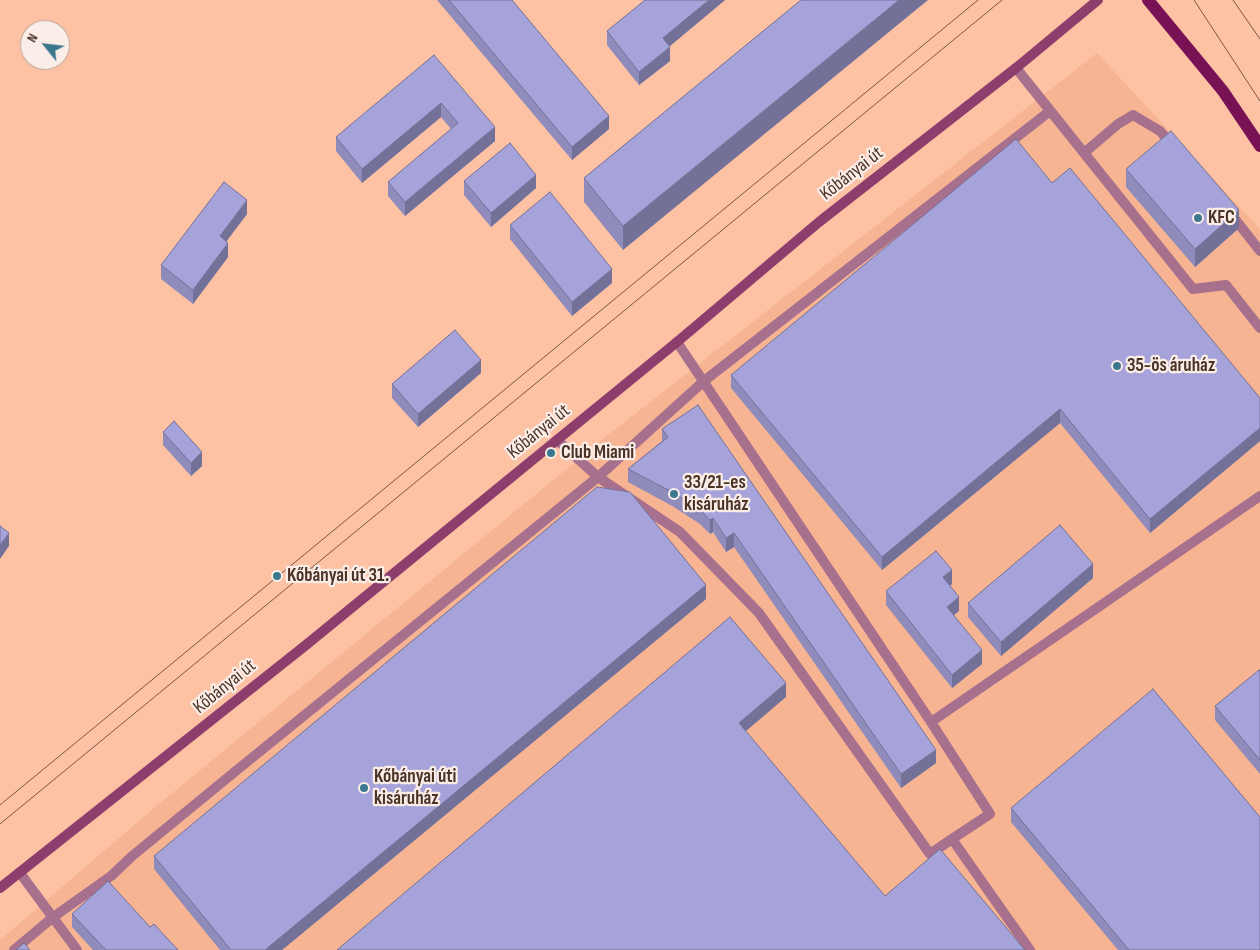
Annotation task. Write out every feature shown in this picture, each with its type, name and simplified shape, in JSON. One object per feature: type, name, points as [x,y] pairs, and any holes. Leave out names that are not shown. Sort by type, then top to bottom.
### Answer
[{"type":"main road","name":"Kőbányai út","points":[[0,888],[306,645],[677,342],[819,222],[1016,68],[1098,0]]},
{"type":"main road","points":[[1148,0],[1223,91],[1260,146]]},
{"type":"lane","points":[[1016,68],[1193,288],[1226,285],[1260,328]]},
{"type":"lane","points":[[14,950],[52,918],[111,876],[184,813],[598,477],[704,382],[1050,111]]},
{"type":"lane","points":[[1084,153],[1118,124],[1133,115],[1160,131],[1179,153]]},
{"type":"lane","points":[[1222,204],[1260,250]]},
{"type":"lane","points":[[556,440],[598,477],[680,532],[759,613],[930,854],[990,814],[931,722],[677,342]]},
{"type":"lane","points":[[931,722],[1260,496]]},
{"type":"lane","points":[[952,839],[1030,950]]},
{"type":"lane","points":[[20,873],[77,950]]},
{"type":"shaded area","points":[[1097,53],[1260,229],[1260,950],[0,950],[0,940],[159,804],[608,435]]},
{"type":"building","points":[[449,0],[512,0],[609,116],[572,147]]},
{"type":"building","points":[[645,0],[709,0],[663,38],[670,47],[639,72],[607,31]]},
{"type":"building","points":[[801,0],[899,0],[623,226],[584,178]]},
{"type":"building","points":[[434,55],[495,127],[405,202],[388,182],[458,123],[441,103],[362,169],[336,137]]},
{"type":"building","points":[[1171,131],[1239,210],[1195,249],[1126,169]]},
{"type":"building","points":[[1016,139],[1052,183],[1070,168],[1260,398],[1260,428],[1150,519],[1060,409],[882,557],[731,375]]},
{"type":"building","points":[[510,143],[536,175],[491,213],[464,181]]},
{"type":"building","points":[[224,182],[247,200],[220,236],[228,243],[193,290],[161,265]]},
{"type":"building","points":[[550,192],[612,269],[572,302],[510,225]]},
{"type":"building","points":[[455,330],[481,360],[418,414],[392,384]]},
{"type":"building","points":[[698,405],[936,750],[901,774],[734,533],[726,538],[713,518],[710,520],[700,510],[674,493],[628,469],[668,437],[662,429]]},
{"type":"building","points":[[174,421],[202,452],[191,463],[163,432]]},
{"type":"building","name":"Kőbányai úti kisáruház","points":[[597,487],[630,492],[706,585],[265,950],[231,950],[154,856]]},
{"type":"building","points":[[1060,525],[1093,564],[1001,642],[968,603]]},
{"type":"building","points":[[0,526],[9,533],[0,545]]},
{"type":"building","points":[[936,551],[952,570],[943,577],[959,597],[947,607],[982,650],[952,675],[886,591]]},
{"type":"building","points":[[730,617],[786,683],[739,723],[885,896],[940,849],[1025,950],[337,950]]},
{"type":"building","points":[[1260,671],[1260,760],[1215,706]]},
{"type":"building","points":[[1153,689],[1260,817],[1260,950],[1129,950],[1011,808]]},
{"type":"building","points":[[108,881],[150,927],[154,924],[178,950],[106,950],[72,914]]},
{"type":"building","points":[[24,943],[30,950],[16,950]]},
{"type":"tram line","points":[[0,805],[978,0]]},
{"type":"tram line","points":[[0,824],[1002,0]]},
{"type":"tram line","points":[[1194,0],[1260,101]]},
{"type":"tram line","points":[[1233,0],[1260,39]]},
{"type":"place","name":"KFC","points":[[1198,218]]},
{"type":"place","name":"35-ös áruház","points":[[1117,366]]},
{"type":"place","name":"Club Miami","points":[[551,453]]},
{"type":"place","name":"33/21-es kisáruház","points":[[674,494]]},
{"type":"place","name":"Kőbányai út 31.","points":[[277,576]]},
{"type":"place","name":"Kőbányai úti kisáruház","points":[[364,788]]}]
